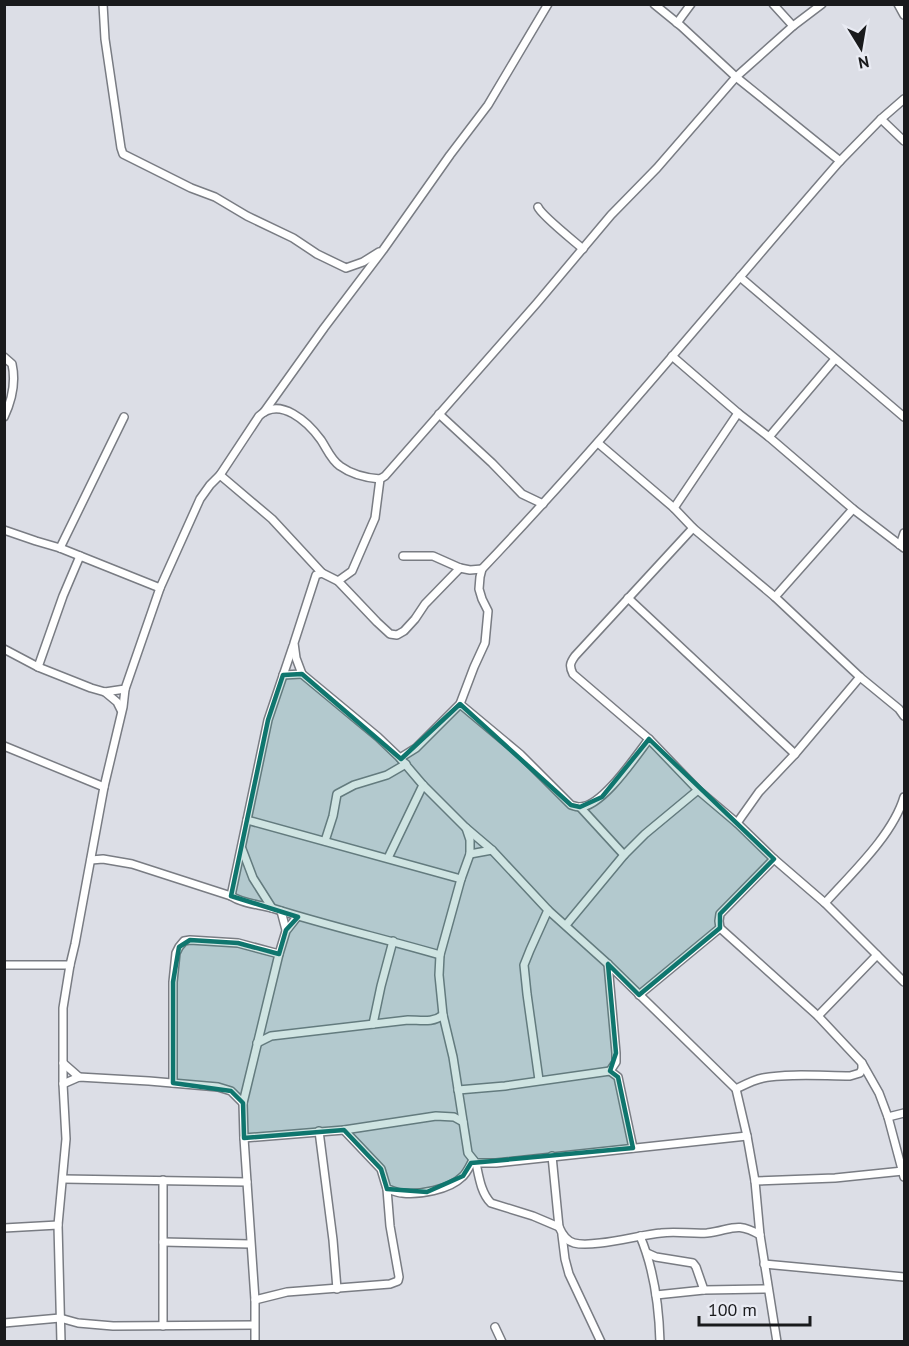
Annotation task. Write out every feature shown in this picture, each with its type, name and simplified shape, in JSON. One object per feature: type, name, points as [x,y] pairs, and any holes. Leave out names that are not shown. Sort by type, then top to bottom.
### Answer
[{"type":"street","points":[[103,4],[107,50],[123,154],[191,188],[215,197],[346,268],[363,262],[383,250]]},
{"type":"street","points":[[61,1341],[58,1225],[66,1139],[63,1008],[69,965],[75,945],[104,787],[125,689],[160,588],[200,499],[220,475],[259,416],[488,105],[548,4]]},
{"type":"street","points":[[654,4],[736,77],[840,161]]},
{"type":"street","points":[[677,23],[691,4]]},
{"type":"street","points":[[772,4],[793,26]]},
{"type":"street","points":[[264,412],[279,409],[289,411],[319,438],[341,467],[359,475],[380,479],[385,476],[611,215],[657,168],[736,77],[793,26],[822,4]]},
{"type":"street","points":[[898,4],[904,15]]},
{"type":"street","points":[[325,841],[337,794],[354,785],[387,775],[401,768],[403,761],[460,704],[485,644],[489,618],[479,589],[482,569],[598,443],[840,161],[904,99]]},
{"type":"street","points":[[881,119],[904,141]]},
{"type":"street","points":[[538,207],[539,211],[583,249]]},
{"type":"street","points":[[740,277],[904,417]]},
{"type":"street","points":[[672,356],[853,509],[902,547],[904,533]]},
{"type":"street","points":[[4,357],[12,364],[14,371],[9,408],[4,417]]},
{"type":"street","points":[[769,437],[835,359]]},
{"type":"street","points":[[674,508],[738,413]]},
{"type":"street","points":[[439,414],[522,494],[543,504]]},
{"type":"street","points":[[60,548],[124,417]]},
{"type":"street","points":[[598,443],[775,597],[904,716]]},
{"type":"street","points":[[220,475],[272,519],[322,573],[338,581],[390,634],[397,635],[404,631],[425,604],[460,568]]},
{"type":"street","points":[[338,581],[352,572],[375,518],[380,479]]},
{"type":"street","points":[[775,597],[853,509]]},
{"type":"street","points":[[693,528],[575,656],[570,662],[570,668],[573,674],[649,739],[698,790],[825,903],[904,982]]},
{"type":"street","points":[[4,530],[60,548],[160,588]]},
{"type":"street","points":[[38,667],[63,596],[81,556]]},
{"type":"street","points":[[403,556],[433,556],[460,568],[482,569]]},
{"type":"street","points":[[231,896],[267,720],[316,575],[322,573]]},
{"type":"street","points":[[628,598],[795,754]]},
{"type":"street","points":[[294,643],[302,675],[378,737],[465,827],[492,850],[548,910],[608,964],[736,1089],[755,1181],[760,1235],[777,1341]]},
{"type":"street","points":[[4,649],[38,667],[105,692],[117,702],[122,711]]},
{"type":"street","points":[[283,675],[302,675]]},
{"type":"street","points":[[737,823],[759,792],[795,754],[860,677]]},
{"type":"street","points":[[105,692],[125,689]]},
{"type":"street","points":[[460,704],[513,748],[571,805],[580,807],[592,804],[602,797],[649,739]]},
{"type":"street","points":[[4,746],[104,787]]},
{"type":"street","points":[[388,858],[423,785]]},
{"type":"street","points":[[566,925],[624,855],[645,834],[698,790]]},
{"type":"street","points":[[825,903],[879,841],[902,807],[904,797]]},
{"type":"street","points":[[580,807],[624,855]]},
{"type":"street","points":[[247,820],[461,879]]},
{"type":"street","points":[[465,827],[470,840],[470,854],[440,955],[439,975],[468,1153],[474,1162],[488,1199],[492,1203],[533,1216],[560,1231],[567,1240],[573,1243],[583,1244],[675,1231],[704,1233],[738,1227],[747,1228],[760,1235]]},
{"type":"street","points":[[242,849],[253,878],[272,908]]},
{"type":"street","points":[[470,854],[492,850]]},
{"type":"street","points":[[91,860],[103,859],[132,864],[231,896],[241,902],[272,908],[440,955]]},
{"type":"street","points":[[755,1181],[904,1174],[879,1093],[862,1063],[818,1016],[720,928],[720,914],[774,859]]},
{"type":"street","points":[[539,1080],[525,965],[548,910]]},
{"type":"street","points":[[281,911],[286,930]]},
{"type":"street","points":[[255,1341],[255,1300],[243,1103],[279,954],[286,930],[297,916]]},
{"type":"street","points":[[639,995],[720,928]]},
{"type":"street","points":[[173,1083],[173,982],[176,953],[179,947],[184,941],[190,940],[238,943],[279,954]]},
{"type":"street","points":[[373,1024],[393,941]]},
{"type":"street","points":[[818,1016],[877,955]]},
{"type":"street","points":[[608,964],[616,1053],[616,1062],[610,1071]]},
{"type":"street","points":[[4,965],[69,965]]},
{"type":"street","points":[[257,1043],[270,1036],[408,1020],[430,1021],[437,1020],[444,1015]]},
{"type":"street","points":[[261,1025],[270,1036]]},
{"type":"street","points":[[63,1063],[79,1077]]},
{"type":"street","points":[[736,1089],[764,1078],[781,1076],[850,1076],[860,1072],[862,1063]]},
{"type":"street","points":[[458,1090],[505,1086],[610,1071],[618,1077],[633,1148]]},
{"type":"street","points":[[63,1084],[79,1077],[218,1087],[231,1091],[243,1103]]},
{"type":"street","points":[[888,1117],[904,1113]]},
{"type":"street","points":[[244,1138],[344,1130],[436,1116],[454,1117],[463,1122]]},
{"type":"street","points":[[255,1300],[287,1292],[390,1284],[398,1281],[387,1189],[381,1168],[344,1130]]},
{"type":"street","points":[[319,1131],[337,1289]]},
{"type":"street","points":[[474,1162],[496,1163],[747,1136]]},
{"type":"street","points":[[552,1156],[560,1231],[569,1274],[601,1341]]},
{"type":"street","points":[[387,1189],[401,1193],[437,1190],[463,1176],[474,1162]]},
{"type":"street","points":[[63,1179],[247,1182]]},
{"type":"street","points":[[163,1180],[163,1326]]},
{"type":"street","points":[[4,1228],[58,1225]]},
{"type":"street","points":[[640,1236],[647,1253],[656,1295],[660,1341]]},
{"type":"street","points":[[163,1242],[250,1244]]},
{"type":"street","points":[[564,1251],[573,1243]]},
{"type":"street","points":[[647,1253],[656,1257],[693,1263],[704,1290]]},
{"type":"street","points":[[764,1264],[904,1277]]},
{"type":"street","points":[[656,1295],[704,1290],[768,1289]]},
{"type":"street","points":[[4,1323],[60,1318],[78,1323],[113,1326],[254,1325]]},
{"type":"street","points":[[495,1328],[502,1341]]},
{"type":"highlighted area","points":[[302,674],[401,759],[460,704],[571,805],[580,807],[602,797],[649,739],[774,859],[720,914],[720,928],[639,995],[608,964],[616,1053],[610,1071],[618,1077],[633,1148],[471,1163],[463,1176],[427,1192],[387,1189],[381,1169],[344,1130],[244,1138],[243,1103],[231,1091],[173,1083],[173,982],[179,947],[190,940],[238,943],[279,954],[286,930],[298,917],[231,896],[268,720],[283,675]]}]
